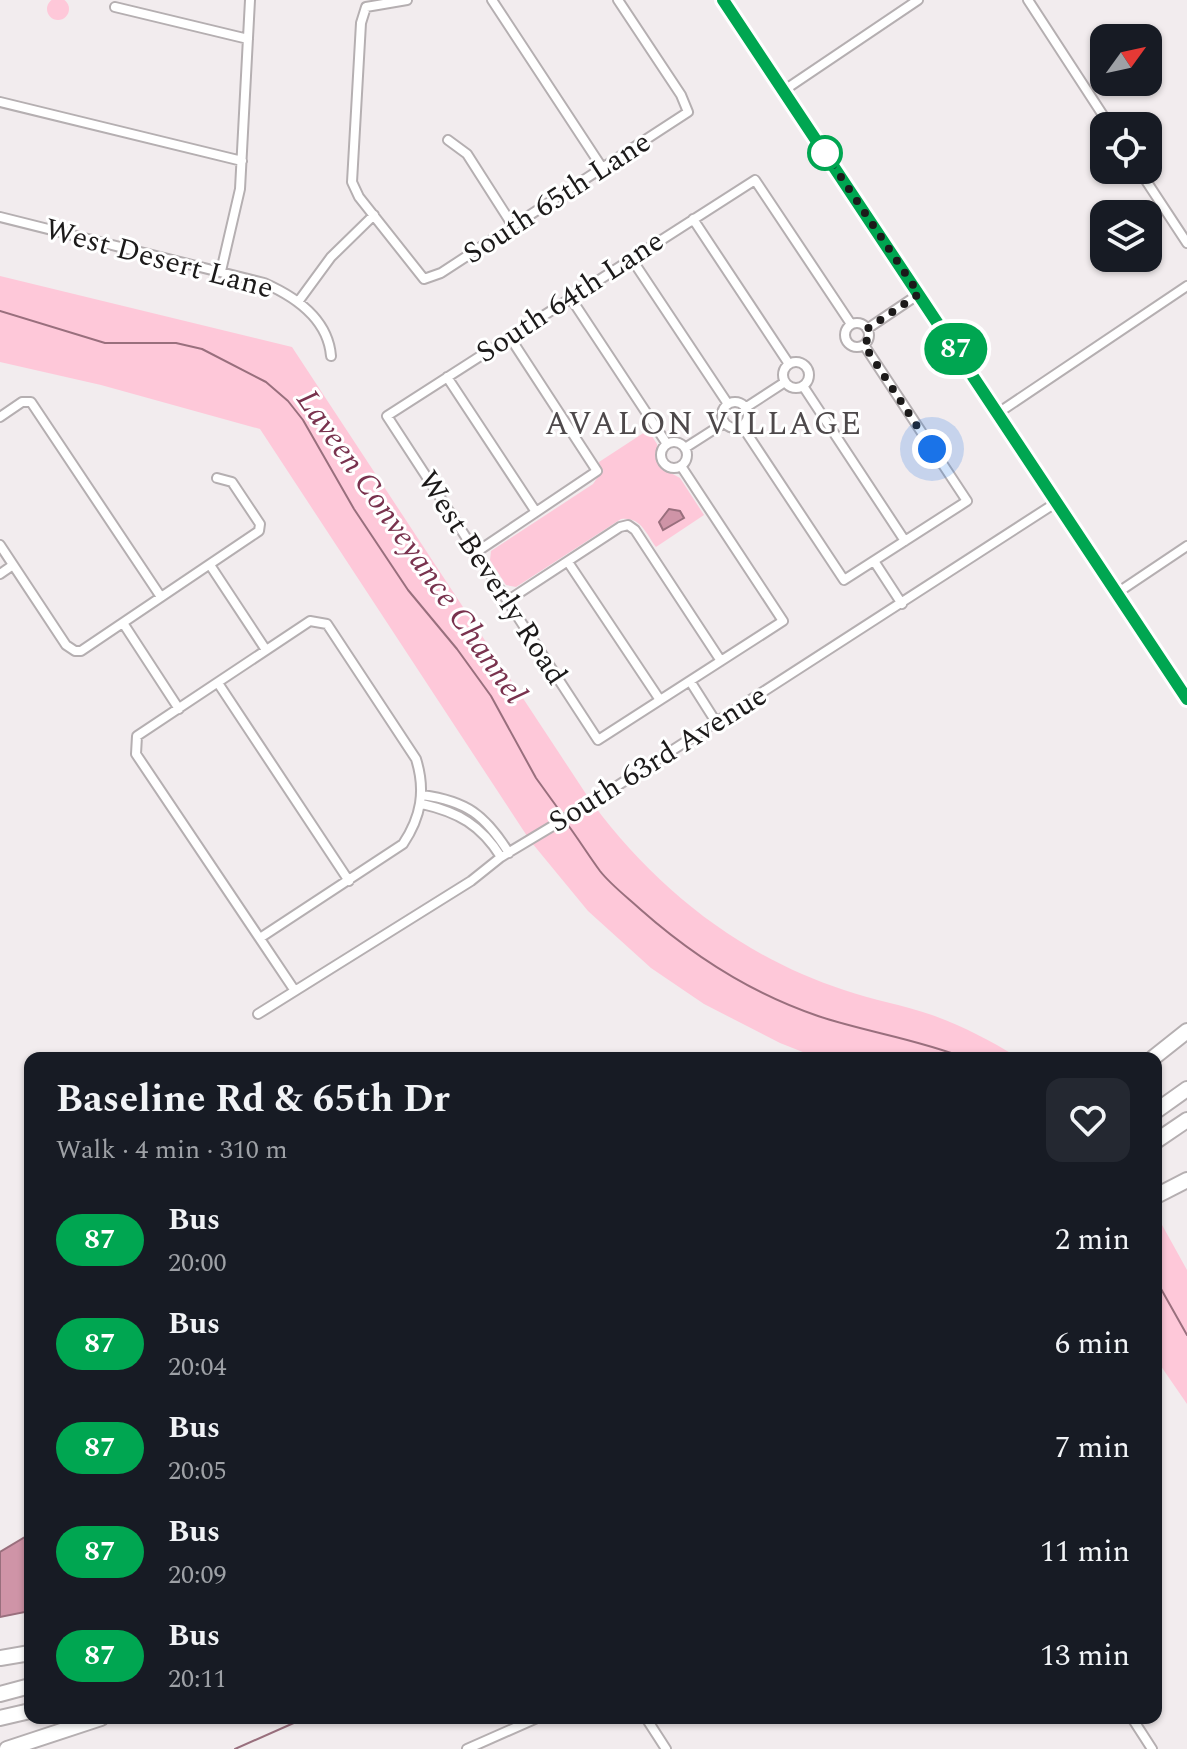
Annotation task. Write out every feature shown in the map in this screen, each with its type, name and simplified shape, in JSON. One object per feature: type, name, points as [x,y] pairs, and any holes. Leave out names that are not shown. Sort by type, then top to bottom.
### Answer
[{"type":"highway","points":[[1161,1052],[1187,1031]]},
{"type":"highway","points":[[1162,1107],[1187,1089]]},
{"type":"highway","points":[[1162,1137],[1187,1120]]},
{"type":"highway","points":[[1162,1193],[1187,1180]]},
{"type":"highway","points":[[0,1658],[24,1654]]},
{"type":"highway","points":[[0,1694],[24,1688]]},
{"type":"highway","points":[[0,1718],[24,1712]]},
{"type":"highway","points":[[7,1749],[83,1724]]},
{"type":"main road","points":[[723,0],[1187,699]]},
{"type":"street","points":[[221,271],[240,189],[250,0]]},
{"type":"street","points":[[298,302],[331,257],[374,215],[359,197],[352,182],[361,23],[366,7],[407,0]]},
{"type":"street","points":[[492,0],[603,169]]},
{"type":"street","name":"South 65th Lane","points":[[374,215],[424,279],[441,273],[688,112],[681,95],[618,0]]},
{"type":"street","points":[[783,91],[918,0]]},
{"type":"street","points":[[1028,0],[1101,112]]},
{"type":"street","points":[[115,7],[248,39]]},
{"type":"street","points":[[0,102],[242,161]]},
{"type":"street","points":[[448,140],[467,154],[513,226]]},
{"type":"street","name":"South 64th Lane","points":[[387,416],[755,180],[851,324]]},
{"type":"street","points":[[1148,184],[1187,243]]},
{"type":"street","name":"West Desert Lane","points":[[0,217],[264,283],[298,302],[317,320],[330,341],[331,356]]},
{"type":"street","points":[[693,219],[789,364]]},
{"type":"street","points":[[631,258],[728,404]]},
{"type":"street","points":[[998,413],[1187,286]]},
{"type":"street","points":[[867,329],[919,294]]},
{"type":"street","points":[[570,297],[667,444]]},
{"type":"street","points":[[858,323],[867,329],[869,337],[864,345],[854,346],[846,340],[846,330],[851,324],[858,323]]},
{"type":"street","points":[[475,553],[597,471],[509,336]]},
{"type":"street","points":[[742,426],[844,580],[967,501],[864,345]]},
{"type":"street","points":[[789,364],[802,364],[808,370],[808,379],[803,386],[791,388],[785,382],[784,371],[789,364]]},
{"type":"street","points":[[447,377],[536,512]]},
{"type":"street","points":[[745,408],[785,382]]},
{"type":"street","points":[[803,386],[905,541]]},
{"type":"street","points":[[0,417],[22,402],[31,402],[161,597]]},
{"type":"street","points":[[735,402],[745,408],[747,420],[742,426],[734,428],[724,423],[722,411],[728,404],[735,402]]},
{"type":"street","name":"West Beverly Road","points":[[387,416],[598,740],[660,700]]},
{"type":"street","points":[[685,448],[724,423]]},
{"type":"street","points":[[675,442],[685,448],[686,460],[681,466],[670,468],[662,461],[661,453],[667,444],[675,442]]},
{"type":"street","points":[[568,562],[660,700],[783,621],[681,466]]},
{"type":"street","points":[[0,545],[66,645],[81,651],[259,531],[260,524],[232,482],[217,478]]},
{"type":"street","name":"South 63rd Avenue","points":[[258,1014],[471,881],[505,855],[580,810],[1057,502]]},
{"type":"street","points":[[507,601],[620,527],[628,525],[635,530],[721,661]]},
{"type":"street","points":[[1117,593],[1187,546]]},
{"type":"street","points":[[874,561],[902,604]]},
{"type":"street","points":[[0,574],[13,565]]},
{"type":"street","points":[[210,565],[266,650]]},
{"type":"street","points":[[260,938],[403,844],[411,832],[422,800],[416,759],[327,624],[319,621],[310,621],[137,736],[135,745],[136,754],[295,991]]},
{"type":"street","points":[[123,623],[179,709]]},
{"type":"street","points":[[690,681],[716,722]]},
{"type":"street","points":[[218,683],[349,881]]},
{"type":"street","points":[[422,800],[445,798],[472,809],[498,836],[505,855]]},
{"type":"street","points":[[467,1749],[523,1724]]},
{"type":"street","points":[[650,1724],[666,1749]]},
{"type":"street","points":[[1136,1724],[1152,1749]]},
{"type":"shaded area","points":[[54,-1],[62,-1],[68,5],[68,13],[62,19],[54,19],[48,13],[48,5]]},
{"type":"shaded area","points":[[0,276],[292,347],[588,797],[527,836],[260,429],[101,385],[0,362]]},
{"type":"shaded area","points":[[648,430],[657,444],[660,467],[680,478],[704,515],[656,547],[638,523],[621,519],[516,587],[506,585],[490,560],[491,551],[593,484],[600,474],[599,462]]},
{"type":"shaded area","points":[[669,509],[680,511],[684,518],[663,530],[659,522]]},
{"type":"shaded area","points":[[593,804],[644,864],[673,892],[736,939],[807,976],[855,994],[943,1019],[1008,1052],[803,1052],[780,1043],[704,1004],[651,968],[588,911],[532,843]]},
{"type":"shaded area","points":[[1162,1225],[1187,1270],[1187,1404],[1162,1368]]},
{"type":"shaded area","points":[[24,1538],[24,1612],[0,1617],[0,1552]]},
{"type":"waterway","name":"Laveen Conveyance Channel","points":[[0,311],[105,343],[176,343],[202,349],[266,382],[288,401],[303,420],[354,509],[408,590],[491,696],[536,778],[562,814]]},
{"type":"waterway","name":"Laveen Conveyance Channel","points":[[568,825],[614,886],[660,926],[723,972],[769,996],[818,1016],[947,1052]]},
{"type":"waterway","name":"Laveen Conveyance Channel","points":[[1162,1291],[1187,1335]]},
{"type":"waterway","points":[[235,1749],[291,1724]]},
{"type":"bus line","name":"87","points":[[723,0],[1187,699]]},
{"type":"district","name":"AVALON VILLAGE","points":[[704,424]]},
{"type":"route","points":[[825,153],[919,294],[867,329],[869,337],[864,345],[932,449]]}]
